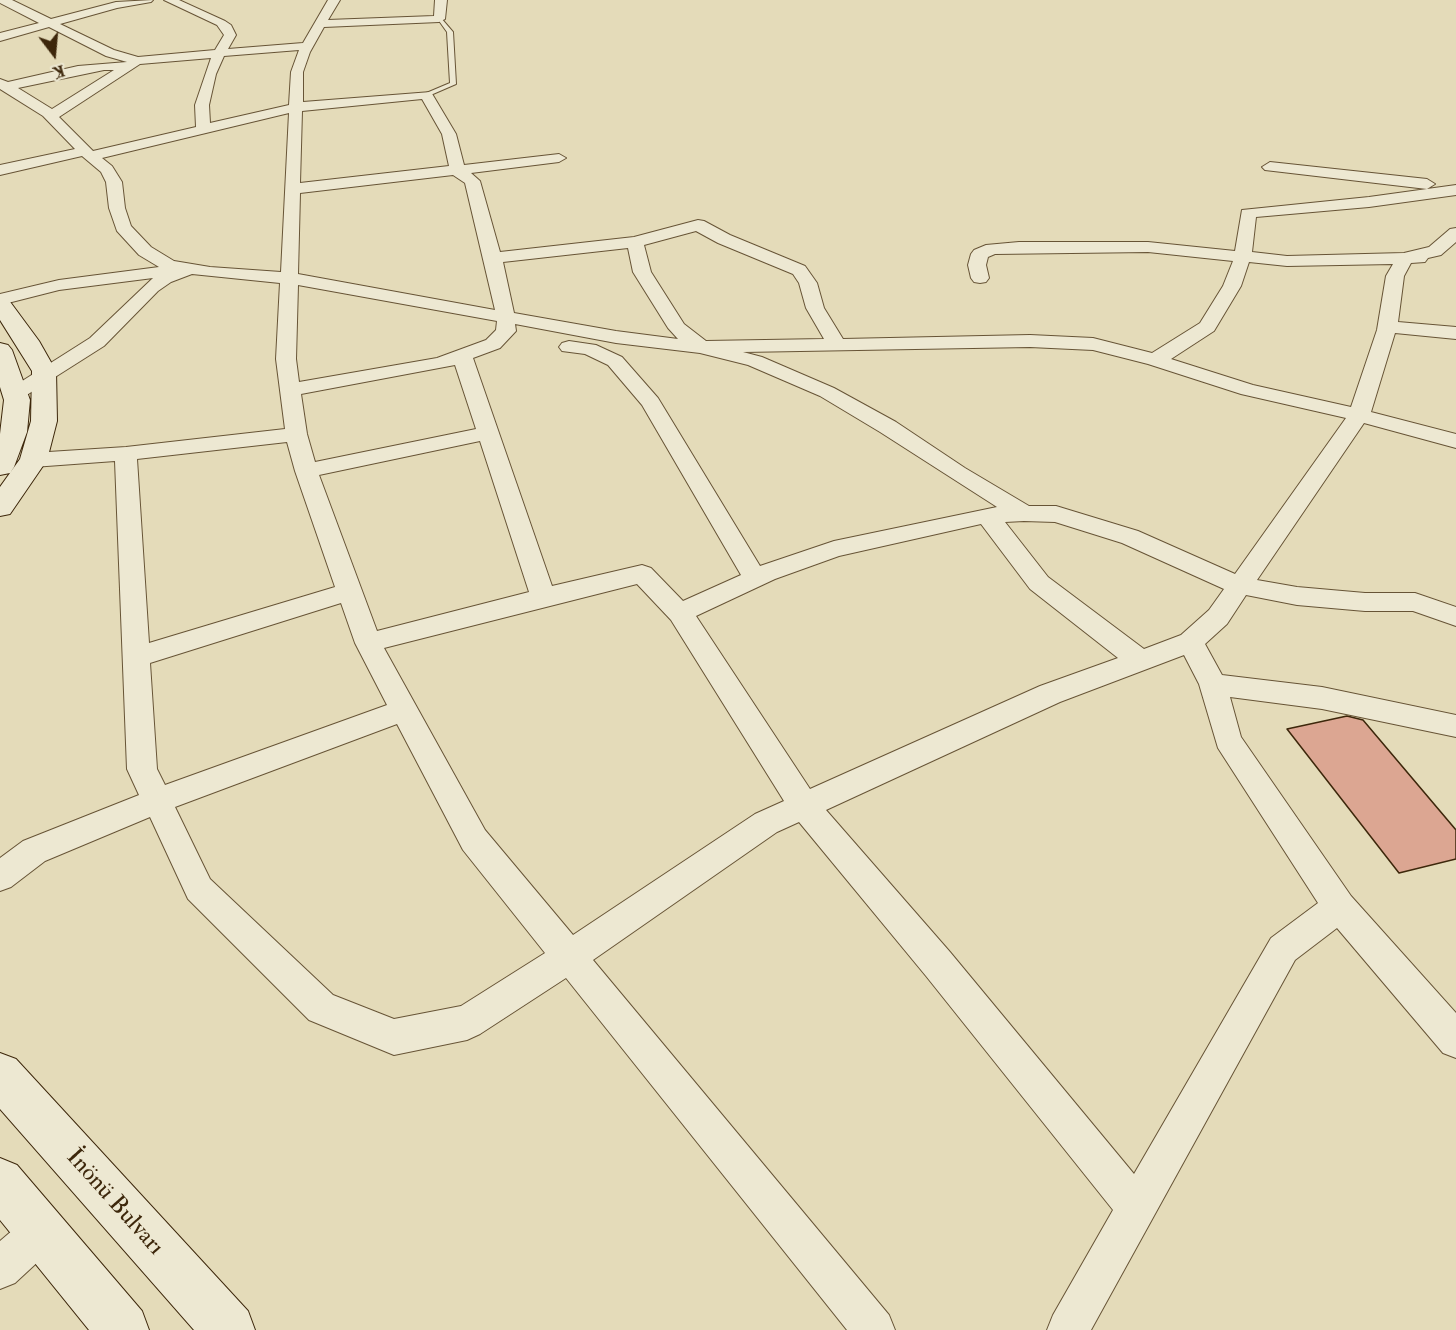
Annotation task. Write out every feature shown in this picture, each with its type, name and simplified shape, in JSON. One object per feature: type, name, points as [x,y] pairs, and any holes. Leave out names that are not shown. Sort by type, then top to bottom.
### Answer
[{"type":"main road","points":[[0,302],[44,371],[44,421],[33,460],[0,507]]},
{"type":"main road","points":[[0,350],[17,400],[14,432],[0,467]]},
{"type":"main road","name":"İnönü Bulvarı","points":[[0,1075],[229,1330]]},
{"type":"main road","points":[[0,1182],[123,1330]]},
{"type":"street","points":[[3,0],[132,64]]},
{"type":"street","points":[[0,37],[112,2],[147,0]]},
{"type":"street","points":[[170,0],[221,22],[230,35],[210,74],[202,105],[203,128]]},
{"type":"street","points":[[6,91],[78,70],[219,53],[321,23],[439,19],[441,0]]},
{"type":"street","points":[[321,23],[297,72],[285,359],[297,434],[306,471],[368,643],[474,840],[874,1330]]},
{"type":"street","points":[[51,116],[132,64]]},
{"type":"street","points":[[6,91],[51,116],[107,169],[114,182],[117,208],[123,227],[145,251],[169,265],[189,269],[289,278],[503,327],[589,349],[615,361],[651,402],[666,424],[755,578]]},
{"type":"street","points":[[0,170],[296,107],[426,95],[449,134],[458,171],[472,181],[493,258],[503,327],[494,344],[441,363],[290,390]]},
{"type":"street","points":[[293,189],[559,158]]},
{"type":"street","points":[[1270,166],[1456,188]]},
{"type":"street","points":[[1155,360],[1207,327],[1232,286],[1243,256],[1248,213],[1369,202],[1456,188]]},
{"type":"street","points":[[493,258],[635,243],[698,225],[724,239],[799,270],[808,283],[815,308],[838,346]]},
{"type":"street","points":[[126,454],[142,769],[199,889],[321,1008],[394,1037],[467,1022],[569,957],[766,823],[1050,694],[1190,642],[1218,617],[1238,585],[1359,414],[1387,327],[1395,276],[1405,258],[1436,251],[1456,233]]},
{"type":"street","points":[[635,243],[642,272],[677,328],[701,347],[755,361],[827,393],[888,427],[957,473],[1024,513]]},
{"type":"street","points":[[980,278],[977,265],[980,254],[992,249],[1010,248],[1148,247],[1287,261],[1456,258]]},
{"type":"street","points":[[0,302],[59,285],[189,269]]},
{"type":"street","points":[[15,394],[98,342],[152,287],[165,278],[189,269]]},
{"type":"street","points":[[503,327],[701,347],[838,346],[1030,340],[1093,344],[1155,360],[1248,390],[1359,414],[1456,441]]},
{"type":"street","points":[[1387,327],[1456,333]]},
{"type":"street","points":[[462,356],[543,597]]},
{"type":"street","points":[[33,460],[126,454],[297,434]]},
{"type":"street","points":[[306,471],[489,434]]},
{"type":"street","points":[[680,613],[755,578],[834,549],[987,515],[1024,513],[1056,514],[1130,537],[1238,585],[1297,596],[1365,602],[1415,602],[1456,617]]},
{"type":"street","points":[[987,515],[1039,583],[1140,660]]},
{"type":"street","points":[[368,643],[543,597],[642,574],[680,613],[804,806],[938,964],[1137,1208]]},
{"type":"street","points":[[136,657],[351,591]]},
{"type":"street","points":[[1190,642],[1213,684],[1228,740],[1339,907],[1456,1040]]},
{"type":"street","points":[[1213,684],[1322,698],[1456,726]]},
{"type":"street","points":[[0,877],[34,851],[157,801],[404,710]]},
{"type":"street","points":[[1068,1330],[1283,949],[1339,907]]},
{"type":"street","points":[[0,1268],[41,1232]]},
{"type":"lane","points":[[426,95],[453,84],[450,32],[439,19]]},
{"type":"building","points":[[1347,716],[1363,720],[1456,830],[1456,859],[1399,873],[1287,729]]}]
